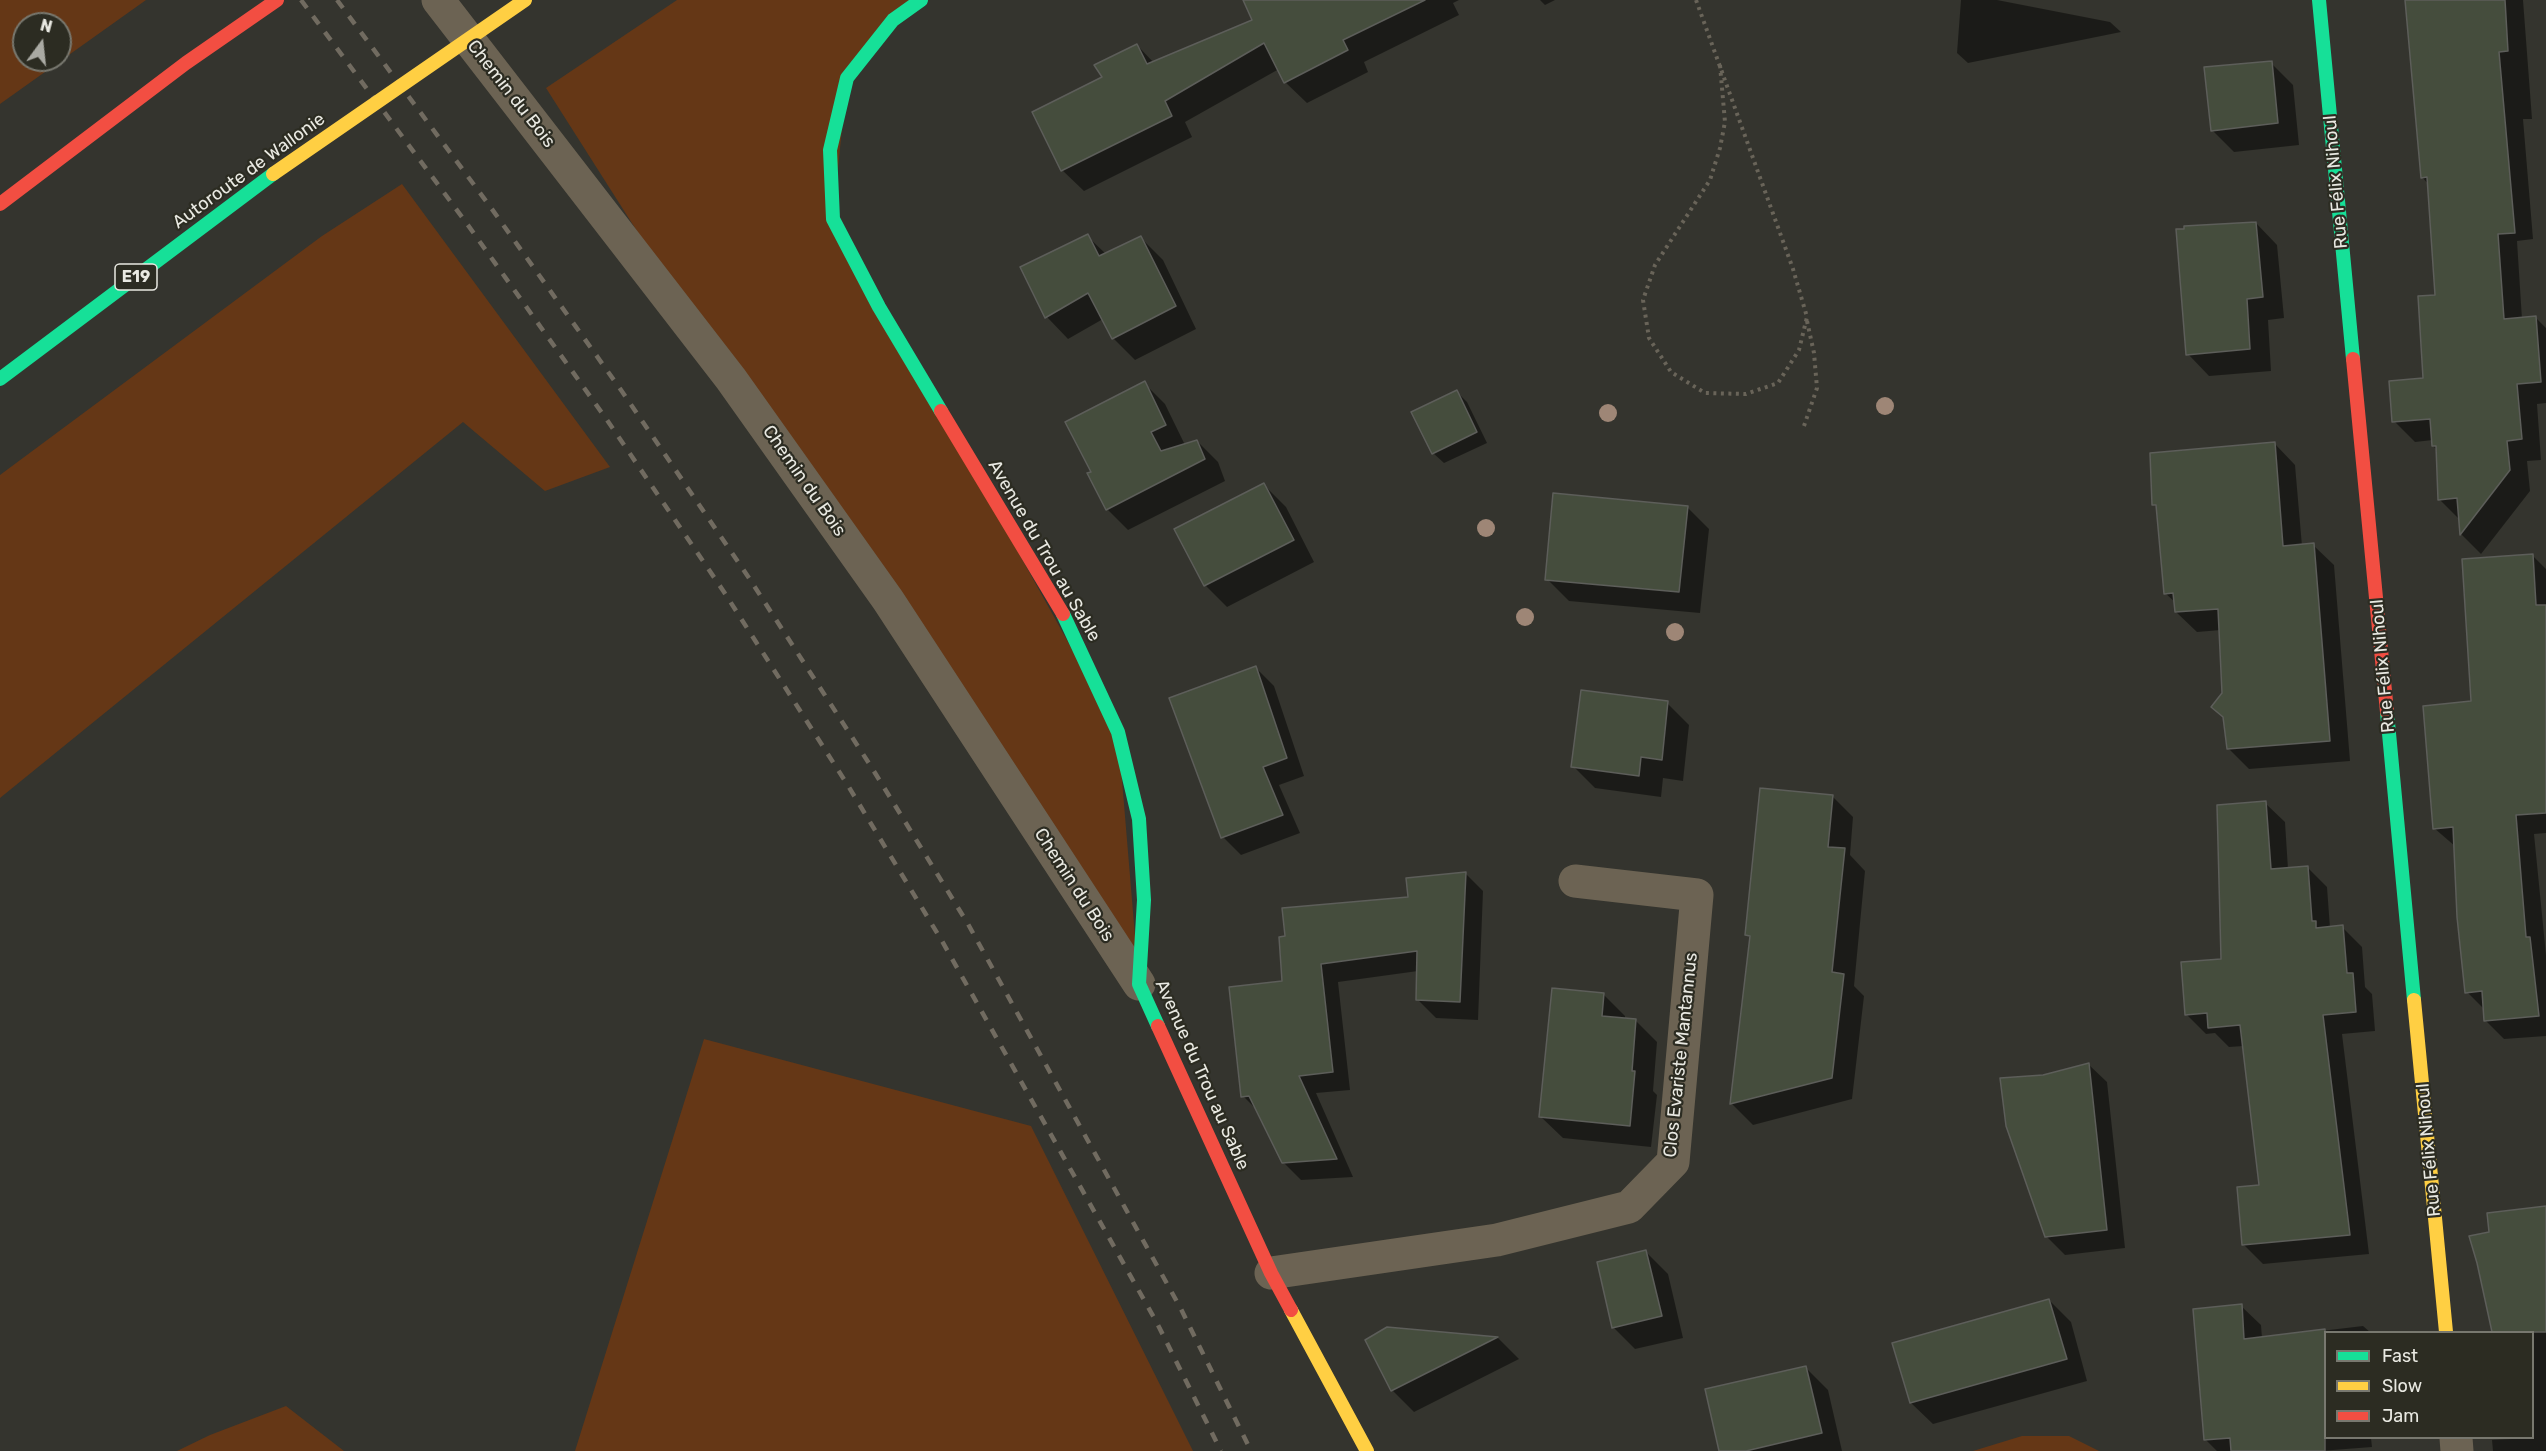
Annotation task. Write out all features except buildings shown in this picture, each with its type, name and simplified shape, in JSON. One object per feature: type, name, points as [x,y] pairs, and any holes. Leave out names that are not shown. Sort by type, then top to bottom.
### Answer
[{"type":"main road","points":[[0,204],[186,63],[277,0]]},
{"type":"main road","name":"Autoroute de Wallonie","points":[[0,379],[273,174],[525,0]]},
{"type":"main road","name":"Avenue du Trou au Sable","points":[[921,0],[893,21],[847,78],[830,150],[833,219],[879,307],[1071,627],[1118,732],[1139,819],[1144,900],[1139,984],[1271,1273],[1366,1451]]},
{"type":"main road","name":"Rue Félix Nihoul","points":[[2319,0],[2446,1331]]},
{"type":"street","name":"Chemin du Bois","points":[[438,0],[731,379],[888,600],[1139,984]]},
{"type":"street","name":"Clos Evariste Mantannus","points":[[1271,1273],[1497,1240],[1629,1208],[1673,1162],[1697,895],[1575,881]]},
{"type":"path","points":[[1696,0],[1793,269],[1807,317],[1817,388],[1804,426]]},
{"type":"path","points":[[1719,65],[1725,122],[1720,148],[1710,180],[1655,265],[1643,300],[1649,339],[1671,372],[1705,393],[1746,394],[1778,384],[1799,350],[1807,317]]},
{"type":"shaded area","points":[[0,0],[146,0],[72,53],[72,12],[12,12],[12,72],[45,72],[0,104]]},
{"type":"shaded area","points":[[677,0],[921,0],[847,78],[833,219],[1118,732],[1139,984],[731,379],[546,88]]},
{"type":"shaded area","points":[[402,184],[610,467],[545,491],[463,422],[0,798],[0,475],[322,236]]},
{"type":"shaded area","points":[[704,1039],[1031,1126],[1193,1451],[575,1451]]},
{"type":"shaded area","points":[[286,1406],[344,1451],[177,1451],[210,1435]]},
{"type":"shaded area","points":[[2022,1436],[2069,1436],[2099,1451],[1973,1451]]},
{"type":"railway","points":[[301,0],[465,221],[607,420],[724,592],[847,784],[942,941],[1157,1323],[1221,1451]]},
{"type":"railway","points":[[337,0],[489,205],[621,390],[749,578],[872,768],[968,924],[1181,1309],[1251,1451]]},
{"type":"traffic: fast","points":[[921,0],[893,20],[847,78],[830,150],[833,219],[879,307],[941,411]]},
{"type":"traffic: fast","points":[[2319,0],[2353,359]]},
{"type":"traffic: fast","points":[[0,379],[273,174]]},
{"type":"traffic: fast","points":[[1063,614],[1118,732],[1139,819],[1144,900],[1139,984],[1158,1026]]},
{"type":"traffic: fast","points":[[2387,712],[2414,1000]]},
{"type":"traffic: slow","points":[[273,174],[525,0]]},
{"type":"traffic: slow","points":[[2414,1000],[2446,1331]]},
{"type":"traffic: slow","points":[[1291,1310],[1367,1451]]},
{"type":"traffic: jam","points":[[0,204],[186,63],[277,0]]},
{"type":"traffic: jam","points":[[2353,359],[2387,712]]},
{"type":"traffic: jam","points":[[941,411],[1063,614]]},
{"type":"traffic: jam","points":[[1158,1026],[1271,1273],[1291,1310]]}]
